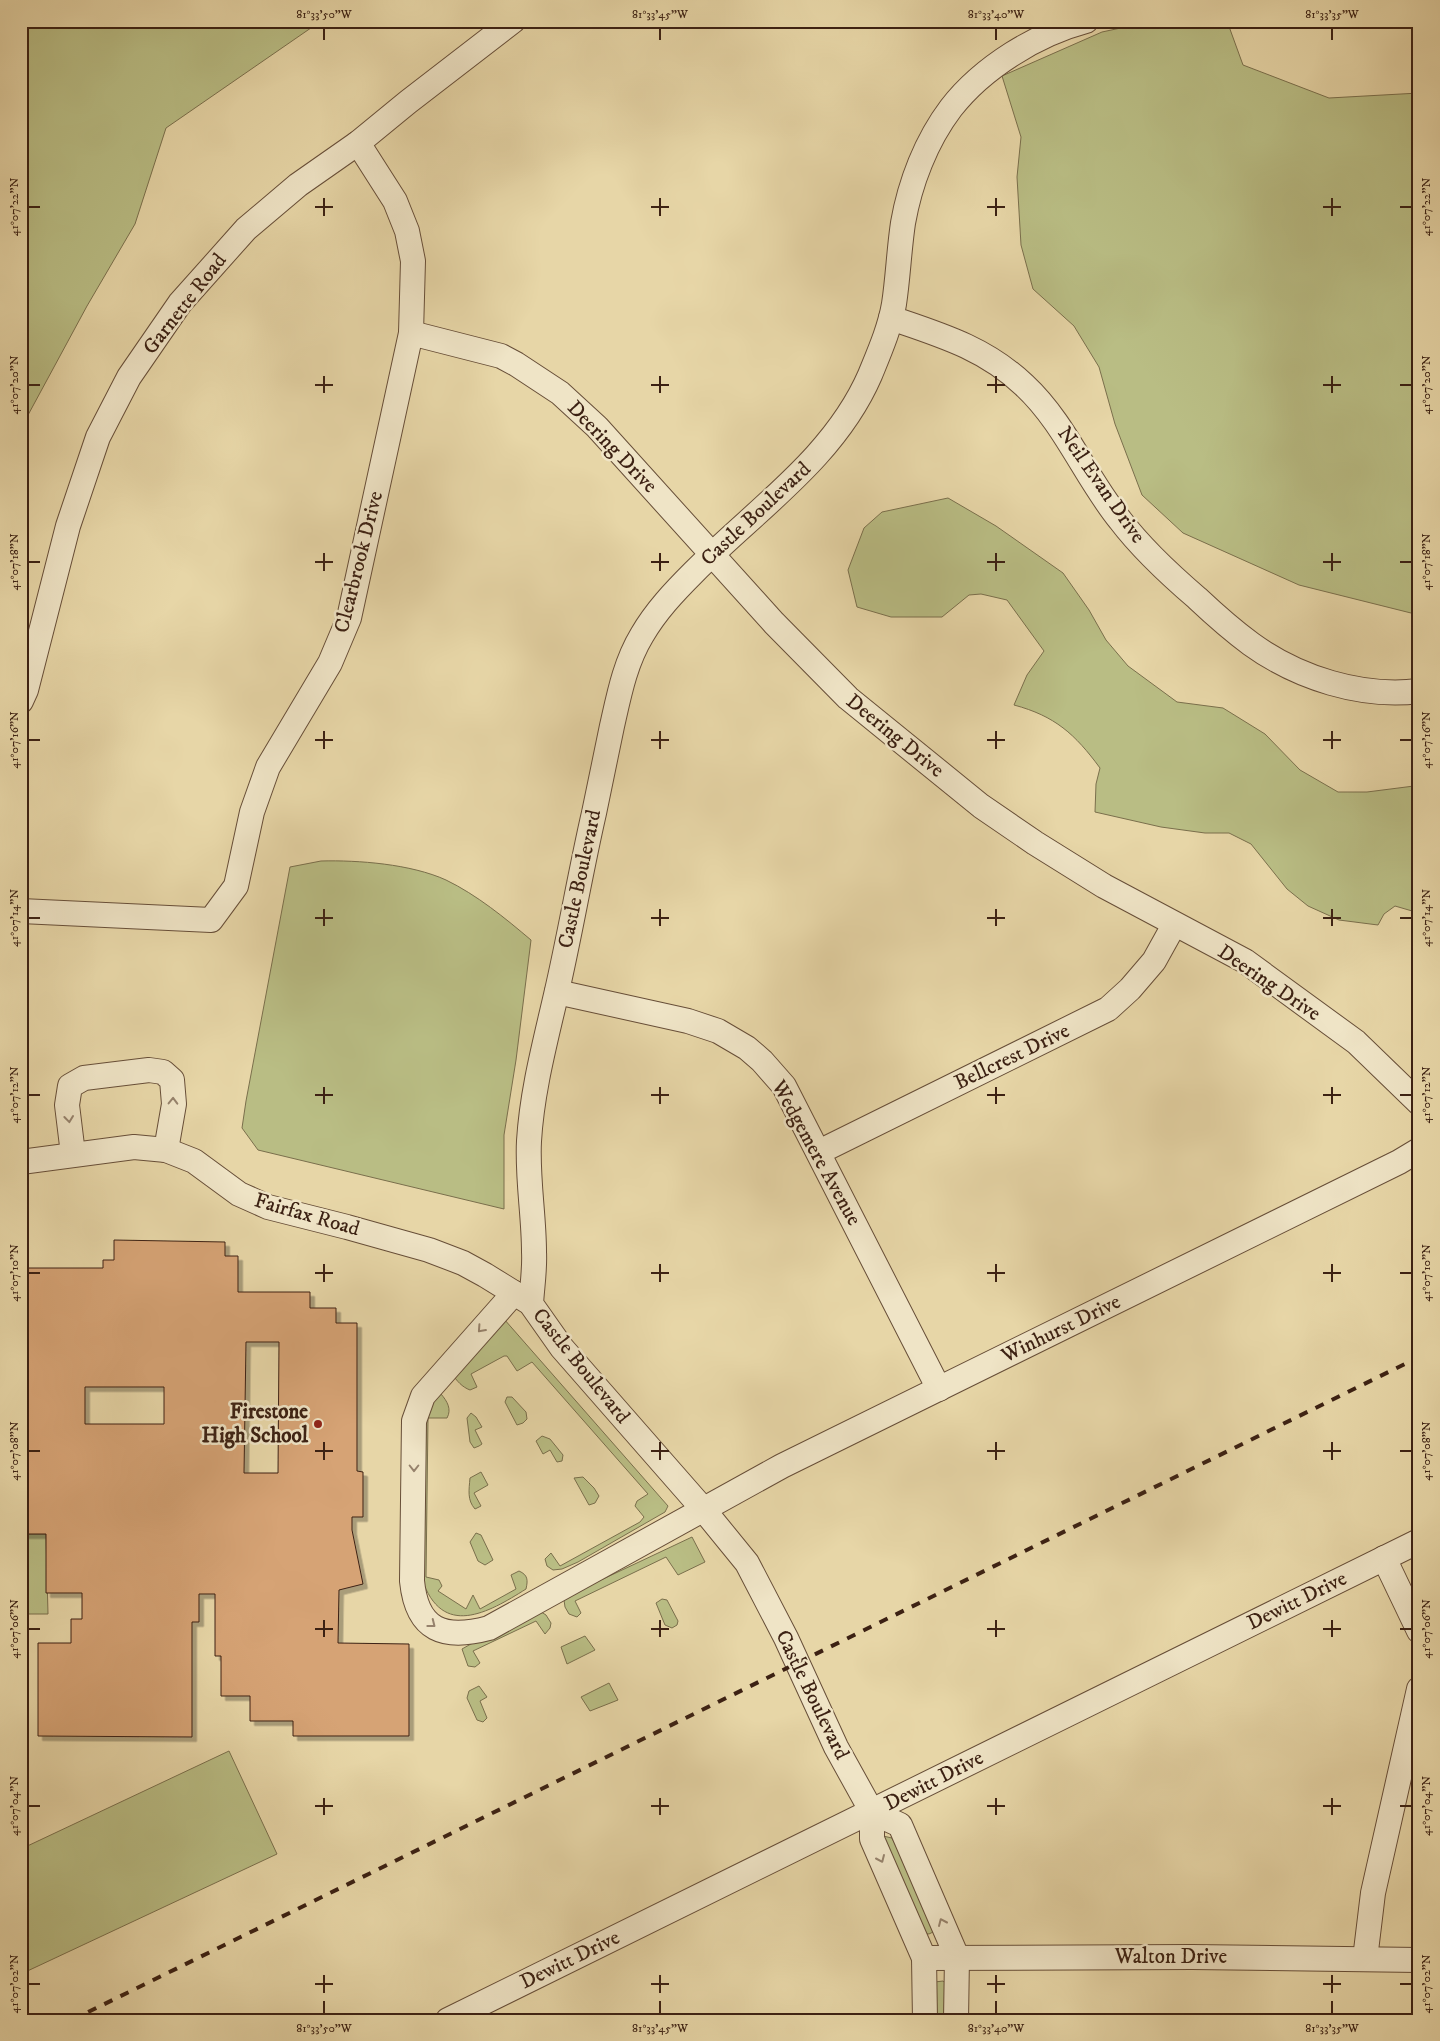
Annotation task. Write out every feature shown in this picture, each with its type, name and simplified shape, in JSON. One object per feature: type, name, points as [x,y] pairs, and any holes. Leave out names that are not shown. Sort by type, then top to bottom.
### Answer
[{"type":"street","name":"Garnette Road","points":[[21,701],[26,690],[68,526],[98,437],[128,377],[180,303],[246,229],[298,185],[358,143],[514,21]]},
{"type":"street","name":"Castle Boulevard","points":[[925,2020],[924,1958],[872,1839],[872,1812],[836,1747],[786,1638],[747,1563],[703,1509],[562,1348],[522,1298],[534,1256],[528,1188],[529,1143],[542,1054],[557,992],[570,920],[622,681],[640,637],[660,607],[711,555],[799,474],[827,444],[851,412],[870,376],[891,318],[903,223],[910,190],[919,165],[951,108],[976,83],[1008,57],[1034,41],[1086,21]]},
{"type":"street","name":"Clearbrook Drive","points":[[21,911],[211,920],[236,886],[252,812],[268,767],[337,648],[349,618],[411,333],[413,261],[406,231],[395,201],[358,143]]},
{"type":"street","name":"Neil Evan Drive","points":[[891,318],[948,337],[979,351],[1003,367],[1024,385],[1056,421],[1119,520],[1138,542],[1167,572],[1251,644],[1280,662],[1331,683],[1379,691],[1419,691]]},
{"type":"street","name":"Deering Drive","points":[[411,333],[501,356],[560,393],[597,427],[711,555],[801,652],[848,698],[973,800],[1035,843],[1081,872],[1174,925],[1245,961],[1356,1042],[1419,1103]]},
{"type":"street","name":"Bellcrest Drive","points":[[819,1152],[1108,1009],[1130,989],[1154,961],[1174,925]]},
{"type":"street","name":"Wedgemere Avenue","points":[[557,992],[688,1021],[718,1031],[732,1038],[762,1061],[784,1086],[939,1390]]},
{"type":"street","points":[[73,1154],[67,1105],[70,1086],[84,1078],[149,1070],[163,1072],[172,1080],[174,1104],[166,1150]]},
{"type":"street","name":"Fairfax Road","points":[[21,1162],[134,1147],[166,1150],[194,1161],[239,1194],[268,1207],[429,1250],[463,1264],[522,1298]]},
{"type":"street","name":"Winhurst Drive","points":[[522,1298],[445,1370],[418,1404],[414,1421],[412,1581],[414,1600],[423,1617],[441,1630],[463,1634],[489,1628],[782,1466],[1391,1167],[1419,1150]]},
{"type":"street","name":"Dewitt Drive","points":[[448,2020],[1419,1541]]},
{"type":"street","points":[[1384,1558],[1419,1631]]},
{"type":"street","points":[[1365,1959],[1373,1893],[1419,1689]]},
{"type":"street","points":[[872,1812],[900,1825],[957,1957],[956,2020]]},
{"type":"street","name":"Walton Drive","points":[[924,1958],[1192,1957],[1419,1960]]},
{"type":"green space","points":[[21,21],[321,21],[166,128],[135,224],[87,306],[21,428]]},
{"type":"green space","points":[[1153,21],[1227,21],[1243,65],[1329,98],[1419,93],[1419,615],[1299,585],[1183,533],[1142,495],[1115,424],[1099,367],[1074,326],[1033,289],[1021,245],[1017,177],[1021,137],[1002,76],[1102,32]]},
{"type":"green space","points":[[948,498],[996,526],[1063,573],[1089,610],[1106,640],[1128,666],[1177,702],[1223,708],[1265,734],[1300,770],[1338,792],[1367,792],[1414,786],[1419,783],[1419,913],[1395,906],[1384,914],[1378,925],[1339,920],[1308,906],[1287,889],[1251,844],[1229,833],[1205,833],[1161,827],[1095,812],[1096,784],[1100,768],[1082,745],[1063,728],[1041,715],[1014,705],[1027,675],[1044,651],[1007,600],[981,594],[969,595],[942,617],[891,617],[857,607],[848,570],[864,528],[882,512]]},
{"type":"green space","points":[[321,861],[384,864],[417,870],[446,880],[480,900],[531,940],[516,1060],[504,1135],[504,1209],[258,1150],[242,1128],[290,867]]},
{"type":"green space","points":[[504,1319],[668,1506],[665,1512],[578,1562],[562,1569],[553,1570],[547,1566],[545,1559],[551,1553],[560,1566],[640,1522],[644,1517],[635,1506],[637,1501],[648,1494],[532,1362],[517,1371],[507,1356],[504,1356],[471,1374],[477,1387],[470,1390],[456,1379],[452,1374]]},
{"type":"green space","points":[[441,1394],[448,1405],[447,1418],[428,1418],[426,1577],[439,1580],[442,1586],[438,1591],[466,1609],[473,1595],[480,1609],[516,1589],[511,1575],[519,1571],[526,1576],[527,1580],[526,1589],[511,1598],[497,1606],[467,1616],[454,1615],[441,1609],[431,1598],[422,1579],[422,1434],[433,1395]]},
{"type":"green space","points":[[507,1397],[512,1397],[526,1412],[527,1419],[523,1423],[517,1425],[505,1402]]},
{"type":"green space","points":[[471,1413],[482,1427],[475,1430],[482,1444],[474,1448],[470,1442],[467,1418]]},
{"type":"green space","points":[[542,1436],[550,1439],[563,1455],[562,1461],[557,1462],[550,1450],[543,1454],[536,1441]]},
{"type":"green space","points":[[481,1472],[488,1485],[474,1493],[481,1506],[475,1509],[470,1498],[470,1478]]},
{"type":"green space","points":[[583,1477],[599,1496],[595,1503],[589,1505],[574,1478]]},
{"type":"green space","points":[[476,1533],[481,1535],[493,1560],[485,1565],[478,1561],[470,1542]]},
{"type":"green space","points":[[21,1534],[46,1534],[48,1614],[21,1614]]},
{"type":"green space","points":[[692,1537],[705,1562],[678,1575],[666,1557],[575,1601],[581,1613],[577,1617],[569,1614],[565,1607],[563,1593],[597,1577],[603,1579]]},
{"type":"green space","points":[[662,1599],[667,1600],[678,1621],[677,1625],[672,1628],[665,1625],[656,1603]]},
{"type":"green space","points":[[535,1608],[546,1615],[551,1623],[550,1628],[545,1634],[536,1621],[473,1651],[480,1663],[475,1667],[468,1666],[462,1649]]},
{"type":"green space","points":[[585,1636],[595,1650],[567,1664],[561,1647]]},
{"type":"green space","points":[[609,1683],[618,1700],[590,1711],[581,1697]]},
{"type":"green space","points":[[479,1686],[487,1697],[480,1701],[487,1718],[483,1722],[477,1720],[467,1698],[469,1691]]},
{"type":"green space","points":[[229,1751],[277,1854],[21,1974],[21,1849]]},
{"type":"green space","points":[[883,1836],[892,1838],[934,1921],[933,1932],[929,1934],[921,1933]]},
{"type":"green space","points":[[943,1981],[948,1985],[948,2020],[932,2020],[935,1982]]},
{"type":"building","name":"Firestone High School","points":[[114,1240],[225,1242],[225,1256],[238,1256],[238,1292],[310,1292],[310,1308],[336,1308],[336,1323],[357,1323],[357,1471],[363,1472],[363,1517],[352,1517],[352,1530],[363,1584],[339,1590],[338,1643],[409,1644],[409,1736],[293,1736],[293,1721],[250,1721],[250,1696],[221,1696],[221,1656],[215,1656],[215,1594],[199,1594],[199,1622],[192,1622],[192,1737],[38,1736],[38,1643],[71,1643],[71,1619],[82,1619],[82,1593],[46,1593],[46,1534],[21,1534],[21,1268],[103,1268],[103,1260],[114,1260]],"holes":[[[246,1342],[279,1342],[278,1473],[244,1473]],[[85,1387],[164,1387],[164,1424],[85,1424]]]},
{"type":"railway","points":[[72,2020],[1419,1357]]},
{"type":"place","name":"Firestone High School","points":[[318,1424]]}]
